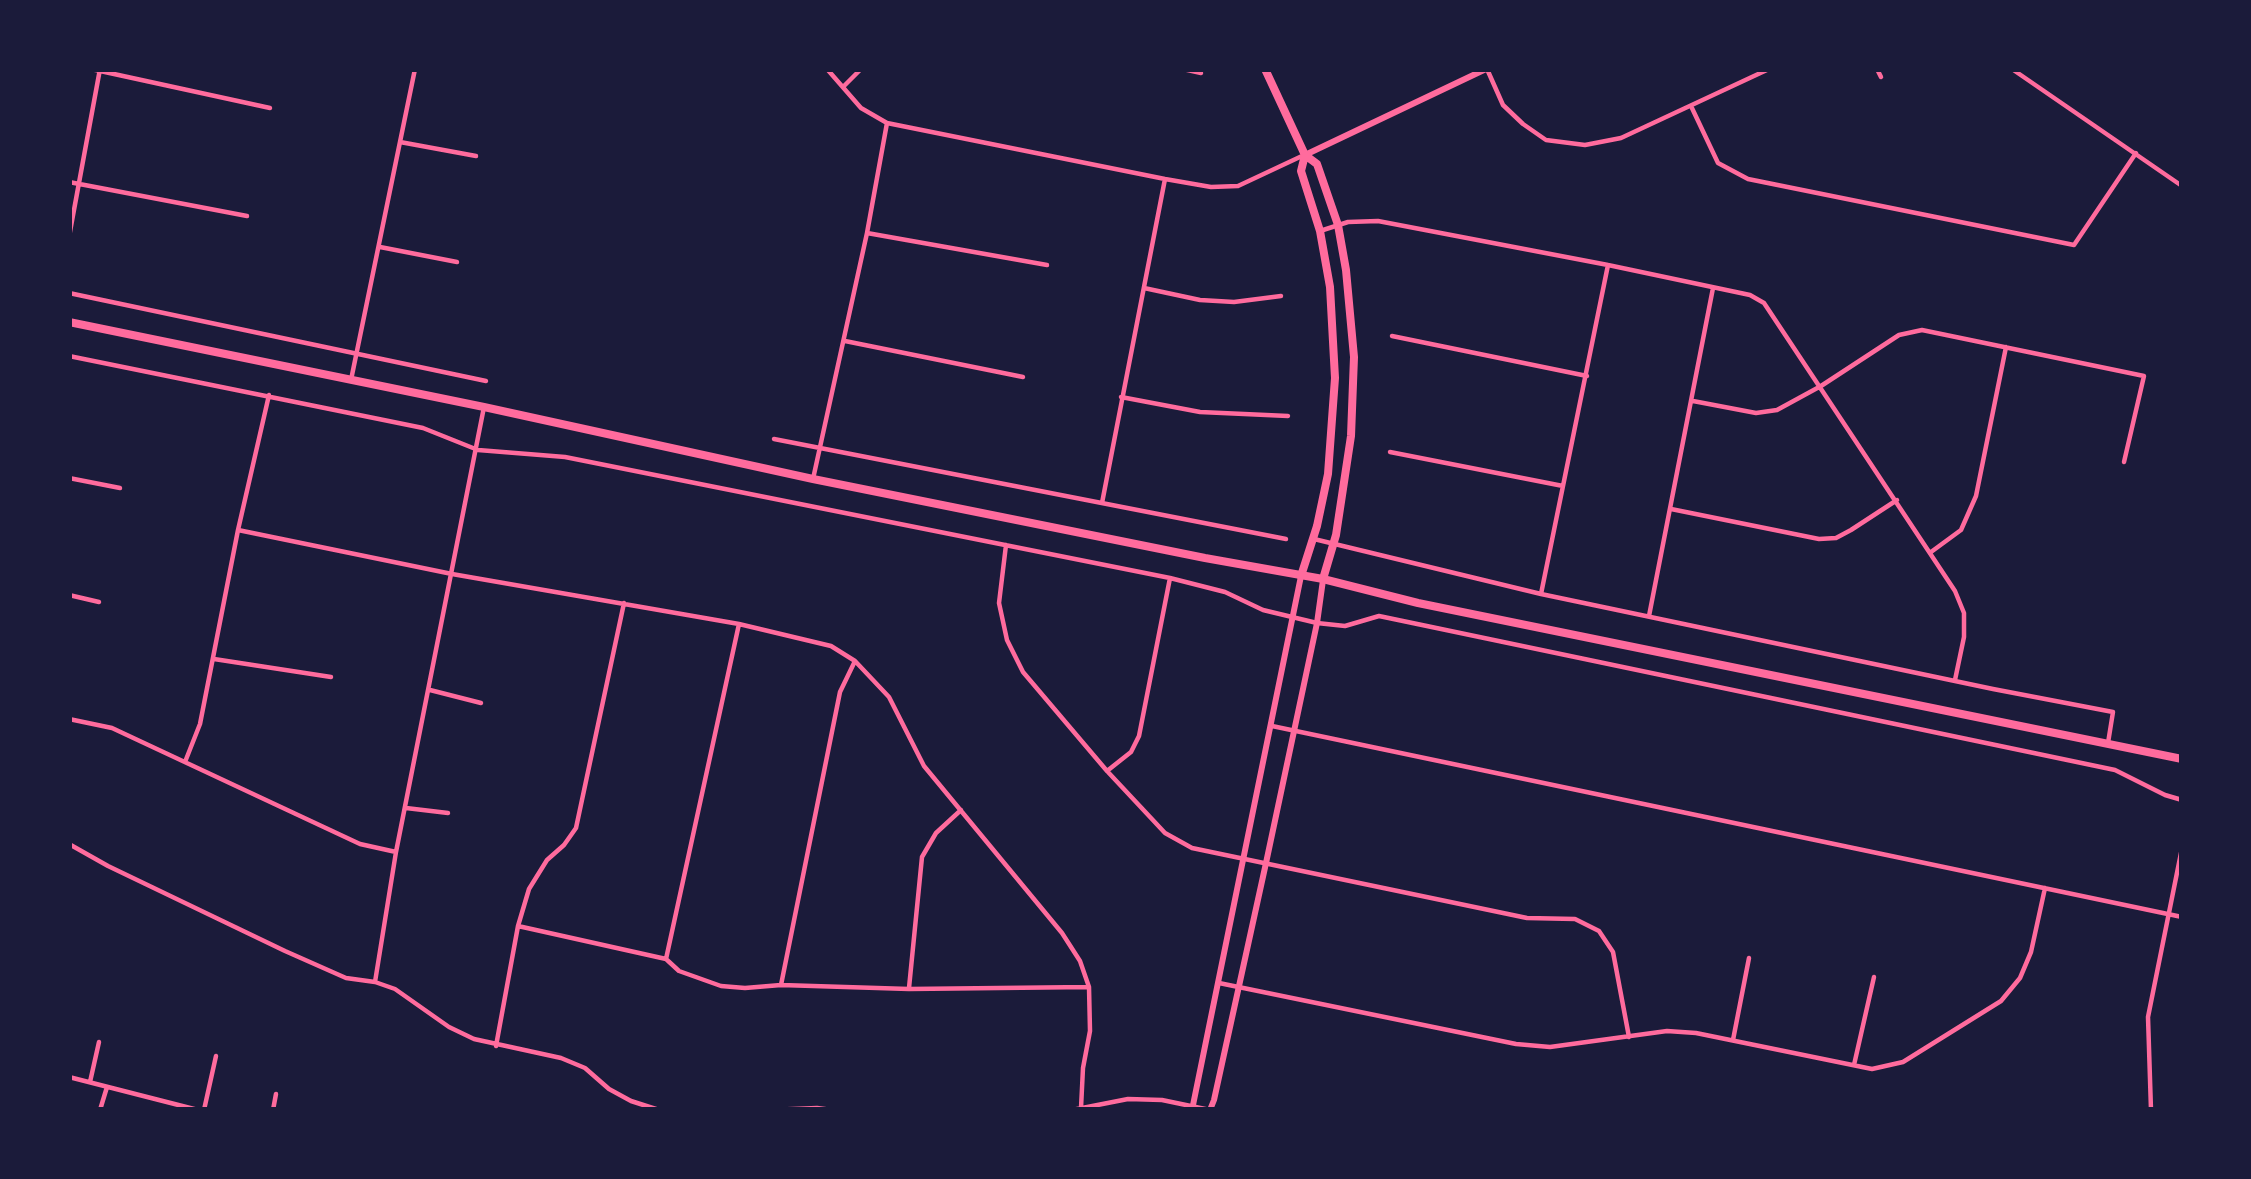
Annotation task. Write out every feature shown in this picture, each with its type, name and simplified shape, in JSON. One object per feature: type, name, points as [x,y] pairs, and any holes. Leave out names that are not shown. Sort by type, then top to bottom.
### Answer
[{"type":"main road","points":[[1265,69],[1305,155],[1316,164],[1338,225],[1346,270],[1354,357],[1351,436],[1334,544],[1323,579]]},
{"type":"main road","points":[[1301,576],[1328,474],[1335,378],[1330,287],[1320,231],[1301,171],[1305,155]]},
{"type":"main road","points":[[69,322],[2182,759]]},
{"type":"street","points":[[92,69],[270,108]]},
{"type":"street","points":[[351,380],[415,69]]},
{"type":"street","points":[[827,69],[861,108],[887,123],[1210,187],[1238,186],[1487,69],[1503,105],[1546,140],[1586,145],[1604,143],[1769,69]]},
{"type":"street","points":[[844,87],[862,69]]},
{"type":"street","points":[[1183,69],[1201,73]]},
{"type":"street","points":[[1877,69],[1881,77]]},
{"type":"street","points":[[2012,69],[2182,186]]},
{"type":"street","points":[[69,237],[100,70]]},
{"type":"street","points":[[1690,106],[1718,163],[1748,179],[2074,245],[2136,153]]},
{"type":"street","points":[[813,479],[887,123]]},
{"type":"street","points":[[400,142],[476,156]]},
{"type":"street","points":[[1102,505],[1165,178]]},
{"type":"street","points":[[69,182],[247,216]]},
{"type":"street","points":[[1320,231],[1378,221],[1750,295],[1764,303],[1955,591],[1964,614],[1955,680]]},
{"type":"street","points":[[867,233],[1047,265]]},
{"type":"street","points":[[378,246],[457,262]]},
{"type":"street","points":[[1541,594],[1608,265]]},
{"type":"street","points":[[1144,288],[1234,302],[1281,296]]},
{"type":"street","points":[[1649,616],[1713,288]]},
{"type":"street","points":[[69,293],[486,381]]},
{"type":"street","points":[[1693,401],[1756,413],[1777,410],[1899,334],[1922,330],[2144,376],[2124,462]]},
{"type":"street","points":[[1392,336],[1587,376]]},
{"type":"street","points":[[844,341],[1023,377]]},
{"type":"street","points":[[1930,552],[1961,530],[1976,496],[2006,347]]},
{"type":"street","points":[[69,356],[423,428],[478,450],[566,457],[1170,578],[1317,623],[1345,626],[1379,616],[2115,770],[2182,800]]},
{"type":"street","points":[[185,762],[200,724],[269,395]]},
{"type":"street","points":[[1120,397],[1200,412],[1288,416]]},
{"type":"street","points":[[375,982],[404,808],[484,407]]},
{"type":"street","points":[[774,440],[1286,539]]},
{"type":"street","points":[[1390,452],[1563,486]]},
{"type":"street","points":[[69,478],[120,488]]},
{"type":"street","points":[[1671,509],[1819,539],[1836,538],[1897,500]]},
{"type":"street","points":[[238,530],[739,625],[831,646],[855,661],[890,697],[924,766],[1080,961],[1089,987],[1090,1031],[1081,1108]]},
{"type":"street","points":[[1314,539],[1541,594],[2114,712],[2108,743]]},
{"type":"street","points":[[1006,545],[1000,604],[1007,640],[1024,672],[1165,833],[1192,848],[1527,918],[1575,919],[1599,931],[1613,952],[1629,1037]]},
{"type":"street","points":[[1192,1108],[1301,576]]},
{"type":"street","points":[[1107,772],[1131,752],[1139,736],[1170,578]]},
{"type":"street","points":[[1072,1110],[1128,1099],[1210,1110],[1323,579]]},
{"type":"street","points":[[69,596],[99,602]]},
{"type":"street","points":[[496,1046],[529,889],[537,872],[576,828],[623,603]]},
{"type":"street","points":[[666,959],[739,625]]},
{"type":"street","points":[[214,659],[331,677]]},
{"type":"street","points":[[781,985],[840,692],[855,661]]},
{"type":"street","points":[[430,691],[481,703]]},
{"type":"street","points":[[69,719],[112,728],[360,844],[396,852]]},
{"type":"street","points":[[1272,726],[2182,917]]},
{"type":"street","points":[[404,808],[448,813]]},
{"type":"street","points":[[909,989],[922,857],[936,833],[961,810]]},
{"type":"street","points":[[69,844],[285,951],[346,978],[375,982],[411,998],[474,1040],[561,1058],[585,1068],[631,1101],[658,1110]]},
{"type":"street","points":[[2151,1110],[2149,1017],[2182,848]]},
{"type":"street","points":[[1219,983],[1516,1044],[1550,1047],[1667,1031],[1696,1033],[1871,1069],[1903,1062],[2001,1001],[2020,978],[2031,952],[2045,888]]},
{"type":"street","points":[[518,926],[666,959],[680,971],[721,986],[1089,987]]},
{"type":"street","points":[[1732,1040],[1749,958]]},
{"type":"street","points":[[1854,1065],[1874,977]]},
{"type":"street","points":[[89,1082],[99,1042]]},
{"type":"street","points":[[69,1077],[174,1107],[201,1110],[216,1057]]},
{"type":"street","points":[[100,1110],[107,1087]]},
{"type":"street","points":[[273,1110],[276,1094]]},
{"type":"street","points":[[770,1110],[832,1110]]}]
